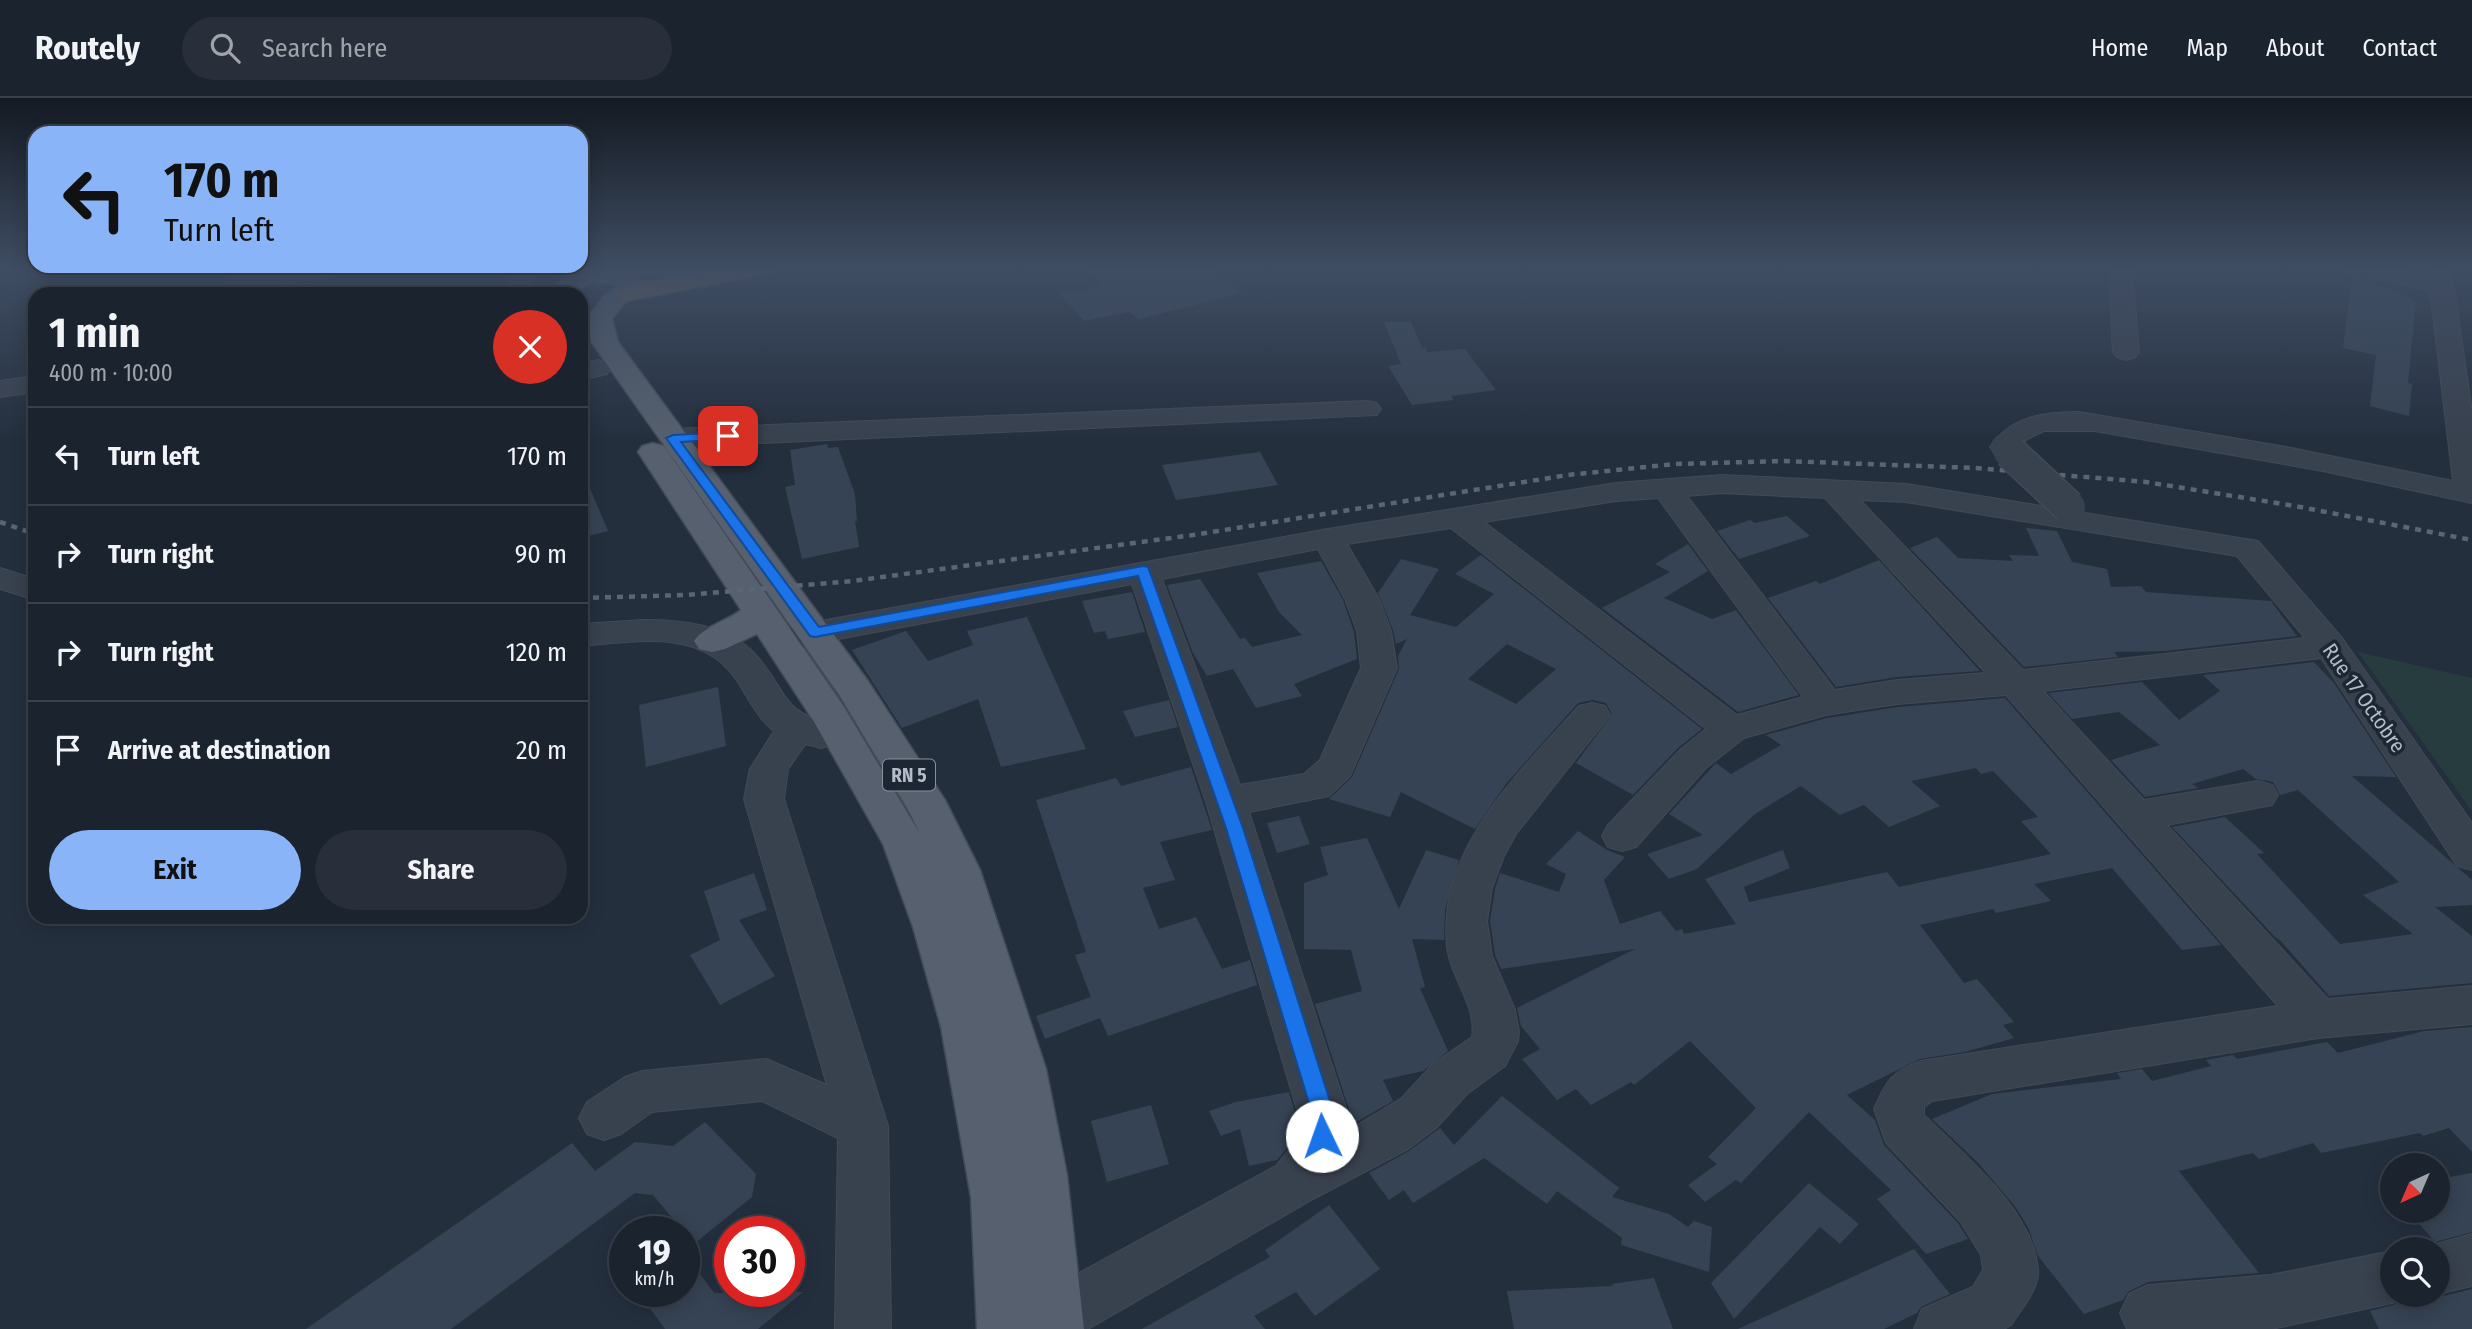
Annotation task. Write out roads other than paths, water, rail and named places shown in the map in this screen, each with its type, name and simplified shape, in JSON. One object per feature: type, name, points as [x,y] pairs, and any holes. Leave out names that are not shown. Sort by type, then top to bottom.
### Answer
[{"type":"main road","name":"RN 5","points":[[612,325],[673,438],[786,629],[893,749],[930,811],[958,870],[1021,1069],[1040,1175],[1055,1323]]},
{"type":"main road","name":"RN 5","points":[[612,325],[786,629],[904,844],[936,927],[965,1027],[998,1197],[1006,1329]]},
{"type":"main road","points":[[712,641],[740,629],[786,629]]},
{"type":"street","points":[[2124,325],[2126,352]]},
{"type":"street","points":[[2076,514],[2004,447],[2009,438],[2023,429],[2049,422],[2091,423],[2336,463],[2471,494],[2461,358],[2454,325]]},
{"type":"street","points":[[0,389],[28,385]]},
{"type":"street","points":[[673,438],[1367,409]]},
{"type":"street","points":[[786,629],[1616,492],[1722,484],[1906,493],[2076,514]]},
{"type":"street","points":[[1666,488],[1826,703]]},
{"type":"street","points":[[1834,490],[2015,683],[2318,1019]]},
{"type":"street","name":"Rue 17 Octobre","points":[[2076,514],[2247,548],[2330,646],[2472,855]]},
{"type":"street","points":[[1457,517],[1731,729]]},
{"type":"street","points":[[1226,802],[1315,786],[1336,767],[1379,668],[1374,631],[1362,599],[1328,538]]},
{"type":"street","points":[[1143,570],[1226,802],[1325,1120],[1318,1152],[1294,1183]]},
{"type":"street","points":[[0,578],[28,588]]},
{"type":"street","points":[[588,635],[670,631],[712,641],[741,661],[781,719],[798,729],[819,735],[843,736]]},
{"type":"street","points":[[1622,836],[1693,759],[1731,729],[1826,703],[1897,692],[2015,683],[2330,646]]},
{"type":"street","points":[[1055,1323],[1294,1183],[1391,1133],[1421,1111],[1454,1075],[1483,1057],[1495,1044],[1498,1026],[1470,954],[1466,899],[1489,842],[1521,797],[1592,715]]},
{"type":"street","points":[[798,729],[784,742],[767,770],[764,799],[863,1126],[863,1329]]},
{"type":"street","points":[[2135,816],[2258,795]]},
{"type":"street","points":[[1942,1329],[1992,1306],[2011,1275],[2006,1247],[1978,1205],[1903,1128],[1898,1109],[1907,1092],[1921,1082],[2318,1019],[2472,1005]]},
{"type":"street","points":[[604,1118],[642,1092],[766,1080],[863,1126]]},
{"type":"street","points":[[2450,1265],[2472,1260]]},
{"type":"street","points":[[2148,1313],[2271,1302],[2380,1279]]},
{"type":"railway","points":[[588,598],[687,595],[853,581],[1193,535],[1568,475],[1675,464],[1784,461],[1975,468],[2146,482],[2295,506],[2472,540]]},
{"type":"railway","points":[[0,522],[28,532]]}]
